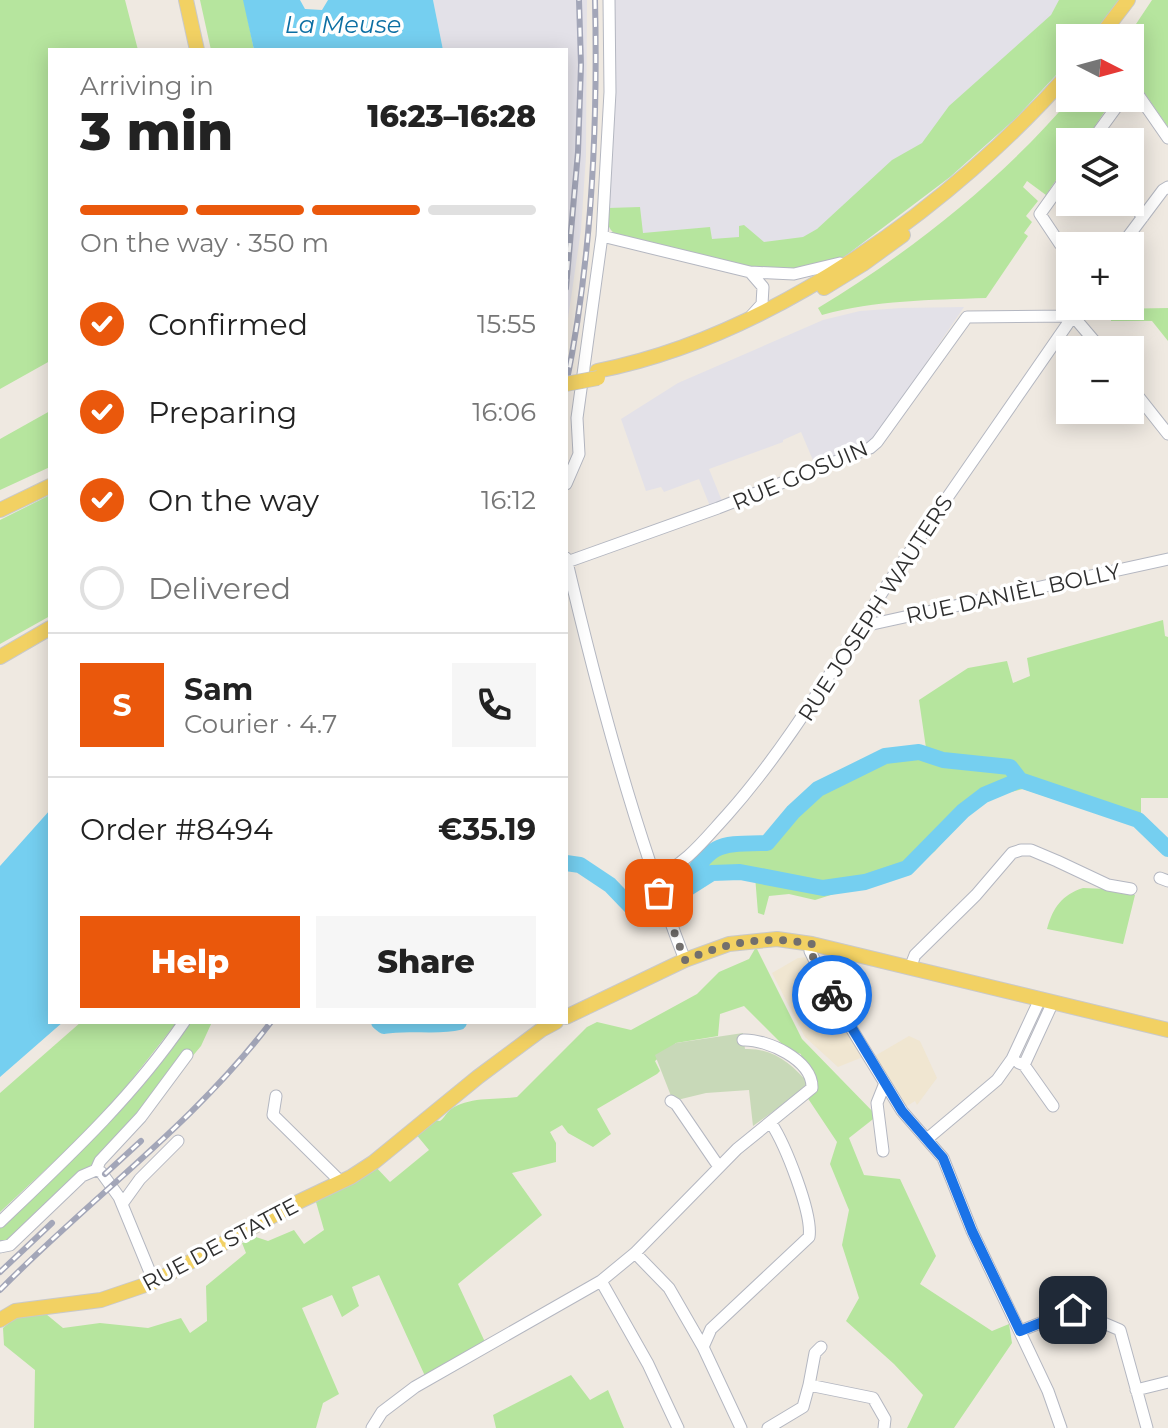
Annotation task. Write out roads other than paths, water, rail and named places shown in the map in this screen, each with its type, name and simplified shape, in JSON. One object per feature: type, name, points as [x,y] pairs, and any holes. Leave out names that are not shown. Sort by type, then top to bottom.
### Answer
[{"type":"main road","points":[[186,0],[197,48]]},
{"type":"main road","points":[[1110,24],[1128,0]]},
{"type":"main road","points":[[1120,24],[1138,0]]},
{"type":"main road","points":[[568,383],[705,339],[749,319],[852,259],[962,178],[1008,137],[1056,87]]},
{"type":"main road","points":[[568,376],[598,375],[655,366],[710,348],[783,311],[863,264],[967,185],[1014,143],[1056,99]]},
{"type":"main road","points":[[0,501],[48,479]]},
{"type":"main road","points":[[0,510],[48,487]]},
{"type":"main road","points":[[0,657],[48,629]]},
{"type":"main road","points":[[0,646],[21,646]]},
{"type":"main road","points":[[568,1016],[685,960],[729,944],[758,939],[812,944],[1168,1030]]},
{"type":"main road","name":"RUE DE STATTE","points":[[2,1318],[15,1311],[101,1300],[154,1282],[374,1162],[442,1105],[552,1024]]},
{"type":"street","points":[[568,479],[579,454],[577,418],[602,236],[610,92],[609,0]]},
{"type":"street","points":[[1144,103],[1168,138]]},
{"type":"street","points":[[1132,232],[1168,187]]},
{"type":"street","points":[[1056,192],[1040,214],[1056,238]]},
{"type":"street","points":[[602,236],[750,272],[794,274],[852,259]]},
{"type":"street","points":[[749,319],[763,298],[763,287],[750,272]]},
{"type":"street","name":"RUE GOSUIN","points":[[568,559],[718,508],[870,448],[967,317],[1056,312]]},
{"type":"street","name":"RUE JOSEPH WAUTERS","points":[[654,877],[672,870],[689,857],[753,786],[790,737],[859,627],[1070,320]]},
{"type":"street","points":[[1144,404],[1168,434]]},
{"type":"street","name":"RUE DANIÈL BOLLY","points":[[859,627],[1168,559]]},
{"type":"street","points":[[568,563],[609,730],[660,896],[685,960]]},
{"type":"street","points":[[910,968],[915,955],[976,895],[1012,853],[1031,850],[1108,885],[1131,889]]},
{"type":"street","points":[[812,944],[810,951],[837,1005],[902,1111],[943,1158],[972,1231],[1020,1331],[1061,1428]]},
{"type":"street","points":[[927,1139],[982,1094],[1012,1059],[1046,1001]]},
{"type":"street","points":[[1024,1065],[1046,1001]]},
{"type":"street","points":[[0,1222],[132,1091],[182,1024]]},
{"type":"street","points":[[372,1428],[382,1412],[415,1387],[601,1281],[635,1253],[719,1167],[811,1089],[811,1079],[789,1054],[757,1039],[743,1040]]},
{"type":"street","points":[[0,1247],[10,1245],[82,1176],[96,1170],[100,1161],[141,1117],[187,1055]]},
{"type":"street","points":[[1012,1059],[1024,1065],[1053,1106]]},
{"type":"street","points":[[883,1151],[877,1103],[885,1083]]},
{"type":"street","points":[[276,1096],[273,1115],[341,1182]]},
{"type":"street","points":[[671,1101],[719,1167]]},
{"type":"street","points":[[703,1347],[711,1329],[809,1237],[809,1217],[780,1137],[771,1123]]},
{"type":"street","points":[[122,1204],[140,1179],[178,1141]]},
{"type":"street","points":[[96,1170],[101,1172],[122,1204],[154,1282]]},
{"type":"street","points":[[635,1253],[669,1288],[703,1347],[741,1428]]},
{"type":"street","points":[[601,1281],[648,1364],[678,1428]]},
{"type":"street","points":[[1020,1331],[1073,1310],[1120,1330],[1147,1428]]},
{"type":"street","points":[[689,1324],[711,1329]]},
{"type":"street","points":[[768,1428],[803,1407],[815,1353],[821,1347]]},
{"type":"street","points":[[1136,1390],[1168,1382]]},
{"type":"street","points":[[809,1385],[873,1398],[885,1419],[884,1428]]},
{"type":"water","name":"La Meuse","points":[[243,0],[300,0],[305,9],[322,10],[328,0],[433,0],[443,48],[254,48]]},
{"type":"water","points":[[48,812],[48,1024],[61,1024],[0,1077],[0,866]]},
{"type":"waterway","points":[[685,885],[710,853],[726,845],[767,843],[818,789],[885,756],[919,752],[943,760],[1010,767],[1020,780]]},
{"type":"waterway","points":[[568,863],[580,865],[610,885],[635,911],[649,913],[712,873],[740,872],[823,888],[865,882],[907,868],[963,811],[984,795],[1020,780],[1138,820],[1168,849]]},
{"type":"waterway","points":[[382,1024],[403,1024]]},
{"type":"waterway","points":[[403,1024],[440,1024]]},
{"type":"railway","points":[[568,265],[578,152],[581,65],[579,0]]},
{"type":"railway","points":[[568,375],[582,290],[591,193],[595,0]]},
{"type":"railway","points":[[0,1290],[175,1128],[241,1059],[269,1024]]},
{"type":"railway","points":[[105,1174],[141,1141]]},
{"type":"railway","points":[[0,1272],[52,1223]]}]
